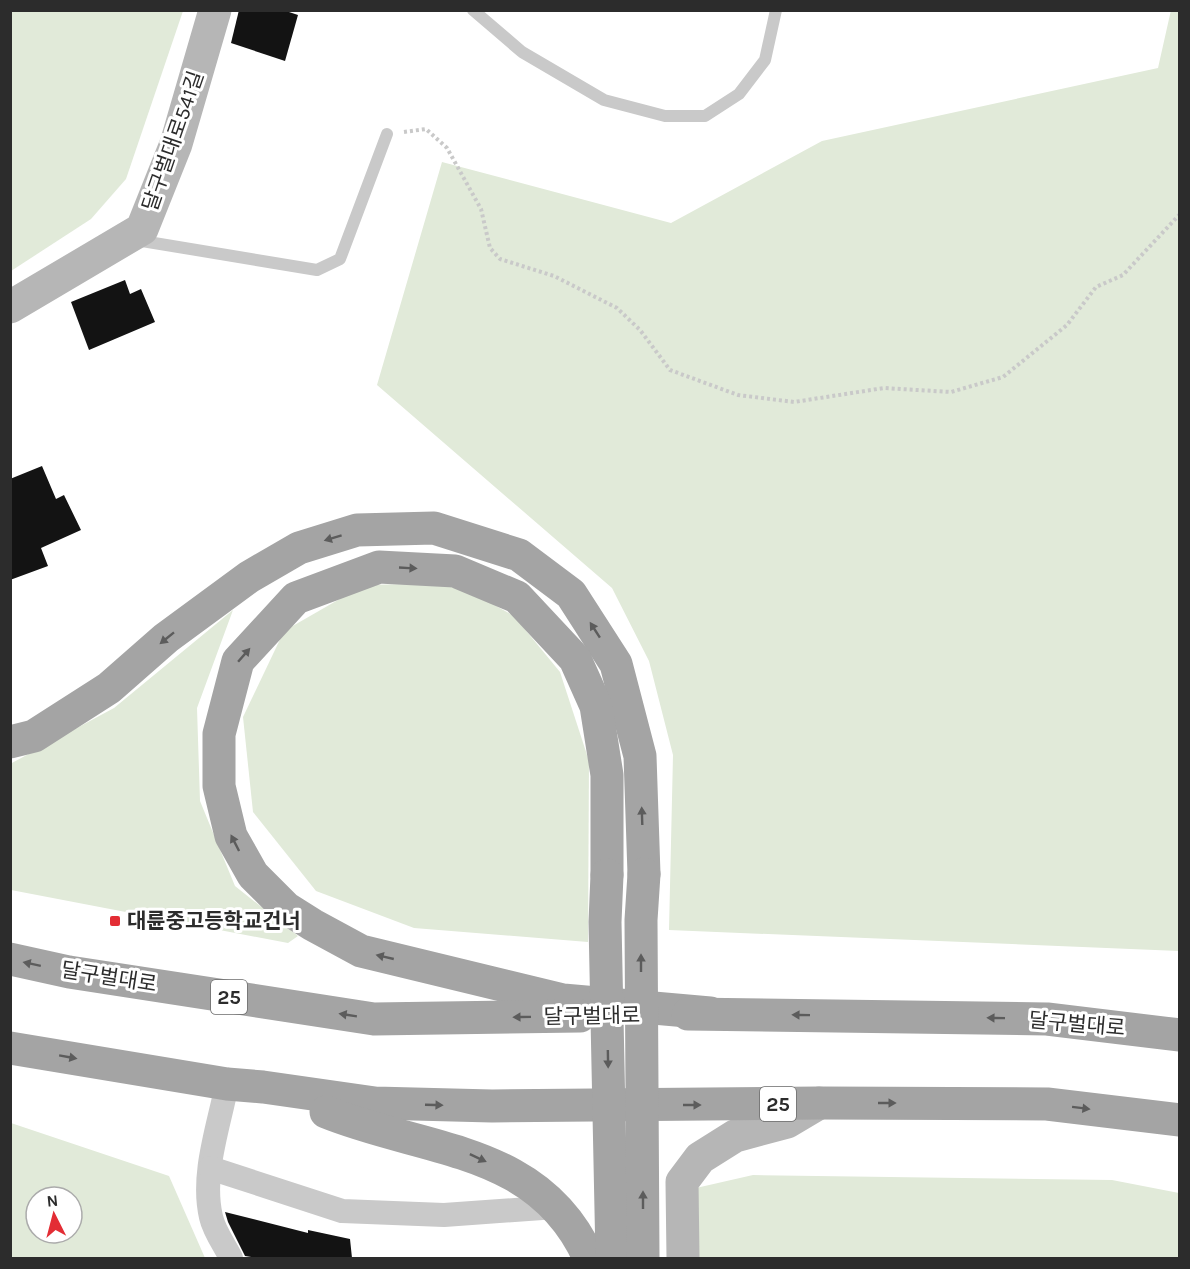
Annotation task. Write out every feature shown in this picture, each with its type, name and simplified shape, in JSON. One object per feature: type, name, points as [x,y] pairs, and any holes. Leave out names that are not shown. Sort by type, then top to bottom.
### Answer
[{"type":"main road","points":[[10,742],[34,736],[109,688],[166,638],[249,577],[299,548],[357,530],[434,528],[519,555],[572,594],[616,664],[640,756],[644,874],[641,920],[643,1258]]},
{"type":"main road","points":[[612,1258],[605,922],[607,775],[596,706],[575,659],[517,597],[455,571],[379,567],[296,598],[238,662],[219,734],[219,786],[231,836],[253,875],[286,908],[362,951],[563,1000],[710,1013]]},
{"type":"main road","name":"달구벌대로","points":[[10,959],[69,972],[374,1019],[710,1013],[1047,1019],[1179,1032]]},
{"type":"main road","name":"25","points":[[10,1048],[227,1084],[375,1103],[468,1106],[1047,1104],[1179,1120]]},
{"type":"main road","points":[[263,1087],[333,1115],[472,1155],[522,1181],[546,1198],[564,1215],[589,1258]]},
{"type":"street","name":"달구벌대로541길","points":[[10,307],[142,229],[176,144],[215,10]]},
{"type":"street","points":[[227,1084],[210,1168],[208,1191],[211,1218],[231,1258]]},
{"type":"street","points":[[682,1247],[682,1182],[700,1158],[735,1136],[787,1122],[819,1103]]},
{"type":"street","points":[[210,1168],[342,1211],[444,1215],[556,1207]]},
{"type":"lane","points":[[473,10],[522,52],[604,100],[665,116],[705,116],[739,94],[765,60],[776,10]]},
{"type":"lane","points":[[126,239],[317,270],[340,259],[387,134]]},
{"type":"path","points":[[387,134],[426,129],[447,148],[481,209],[490,248],[500,259],[554,276],[617,308],[640,330],[670,370],[738,395],[794,402],[884,388],[951,392],[1003,377],[1068,325],[1096,287],[1123,275],[1179,214]]},
{"type":"green space","points":[[11,10],[183,11],[126,179],[91,219],[11,271]]},
{"type":"green space","points":[[1171,10],[1180,11],[1179,951],[669,930],[673,755],[649,661],[612,588],[377,385],[442,162],[671,223],[822,141],[1158,68]]},
{"type":"green space","points":[[455,583],[514,616],[560,672],[589,761],[588,942],[414,928],[316,891],[253,812],[243,717],[284,631],[364,585]]},
{"type":"green space","points":[[233,610],[197,708],[200,801],[235,886],[298,936],[288,943],[11,890],[10,764],[114,708]]},
{"type":"green space","points":[[11,1123],[169,1176],[205,1258],[11,1258]]},
{"type":"green space","points":[[753,1175],[1112,1180],[1179,1193],[1179,1258],[699,1258],[696,1188]]},
{"type":"building","points":[[239,10],[283,10],[298,15],[285,61],[231,43]]},
{"type":"building","points":[[125,280],[130,294],[141,289],[155,322],[89,350],[71,302]]},
{"type":"building","points":[[42,466],[56,499],[64,495],[81,530],[41,548],[48,566],[10,580],[10,479]]},
{"type":"building","points":[[225,1212],[308,1233],[308,1230],[350,1239],[352,1258],[245,1256]]},
{"type":"place","name":"대륜중고등학교건너","points":[[115,921]]}]
